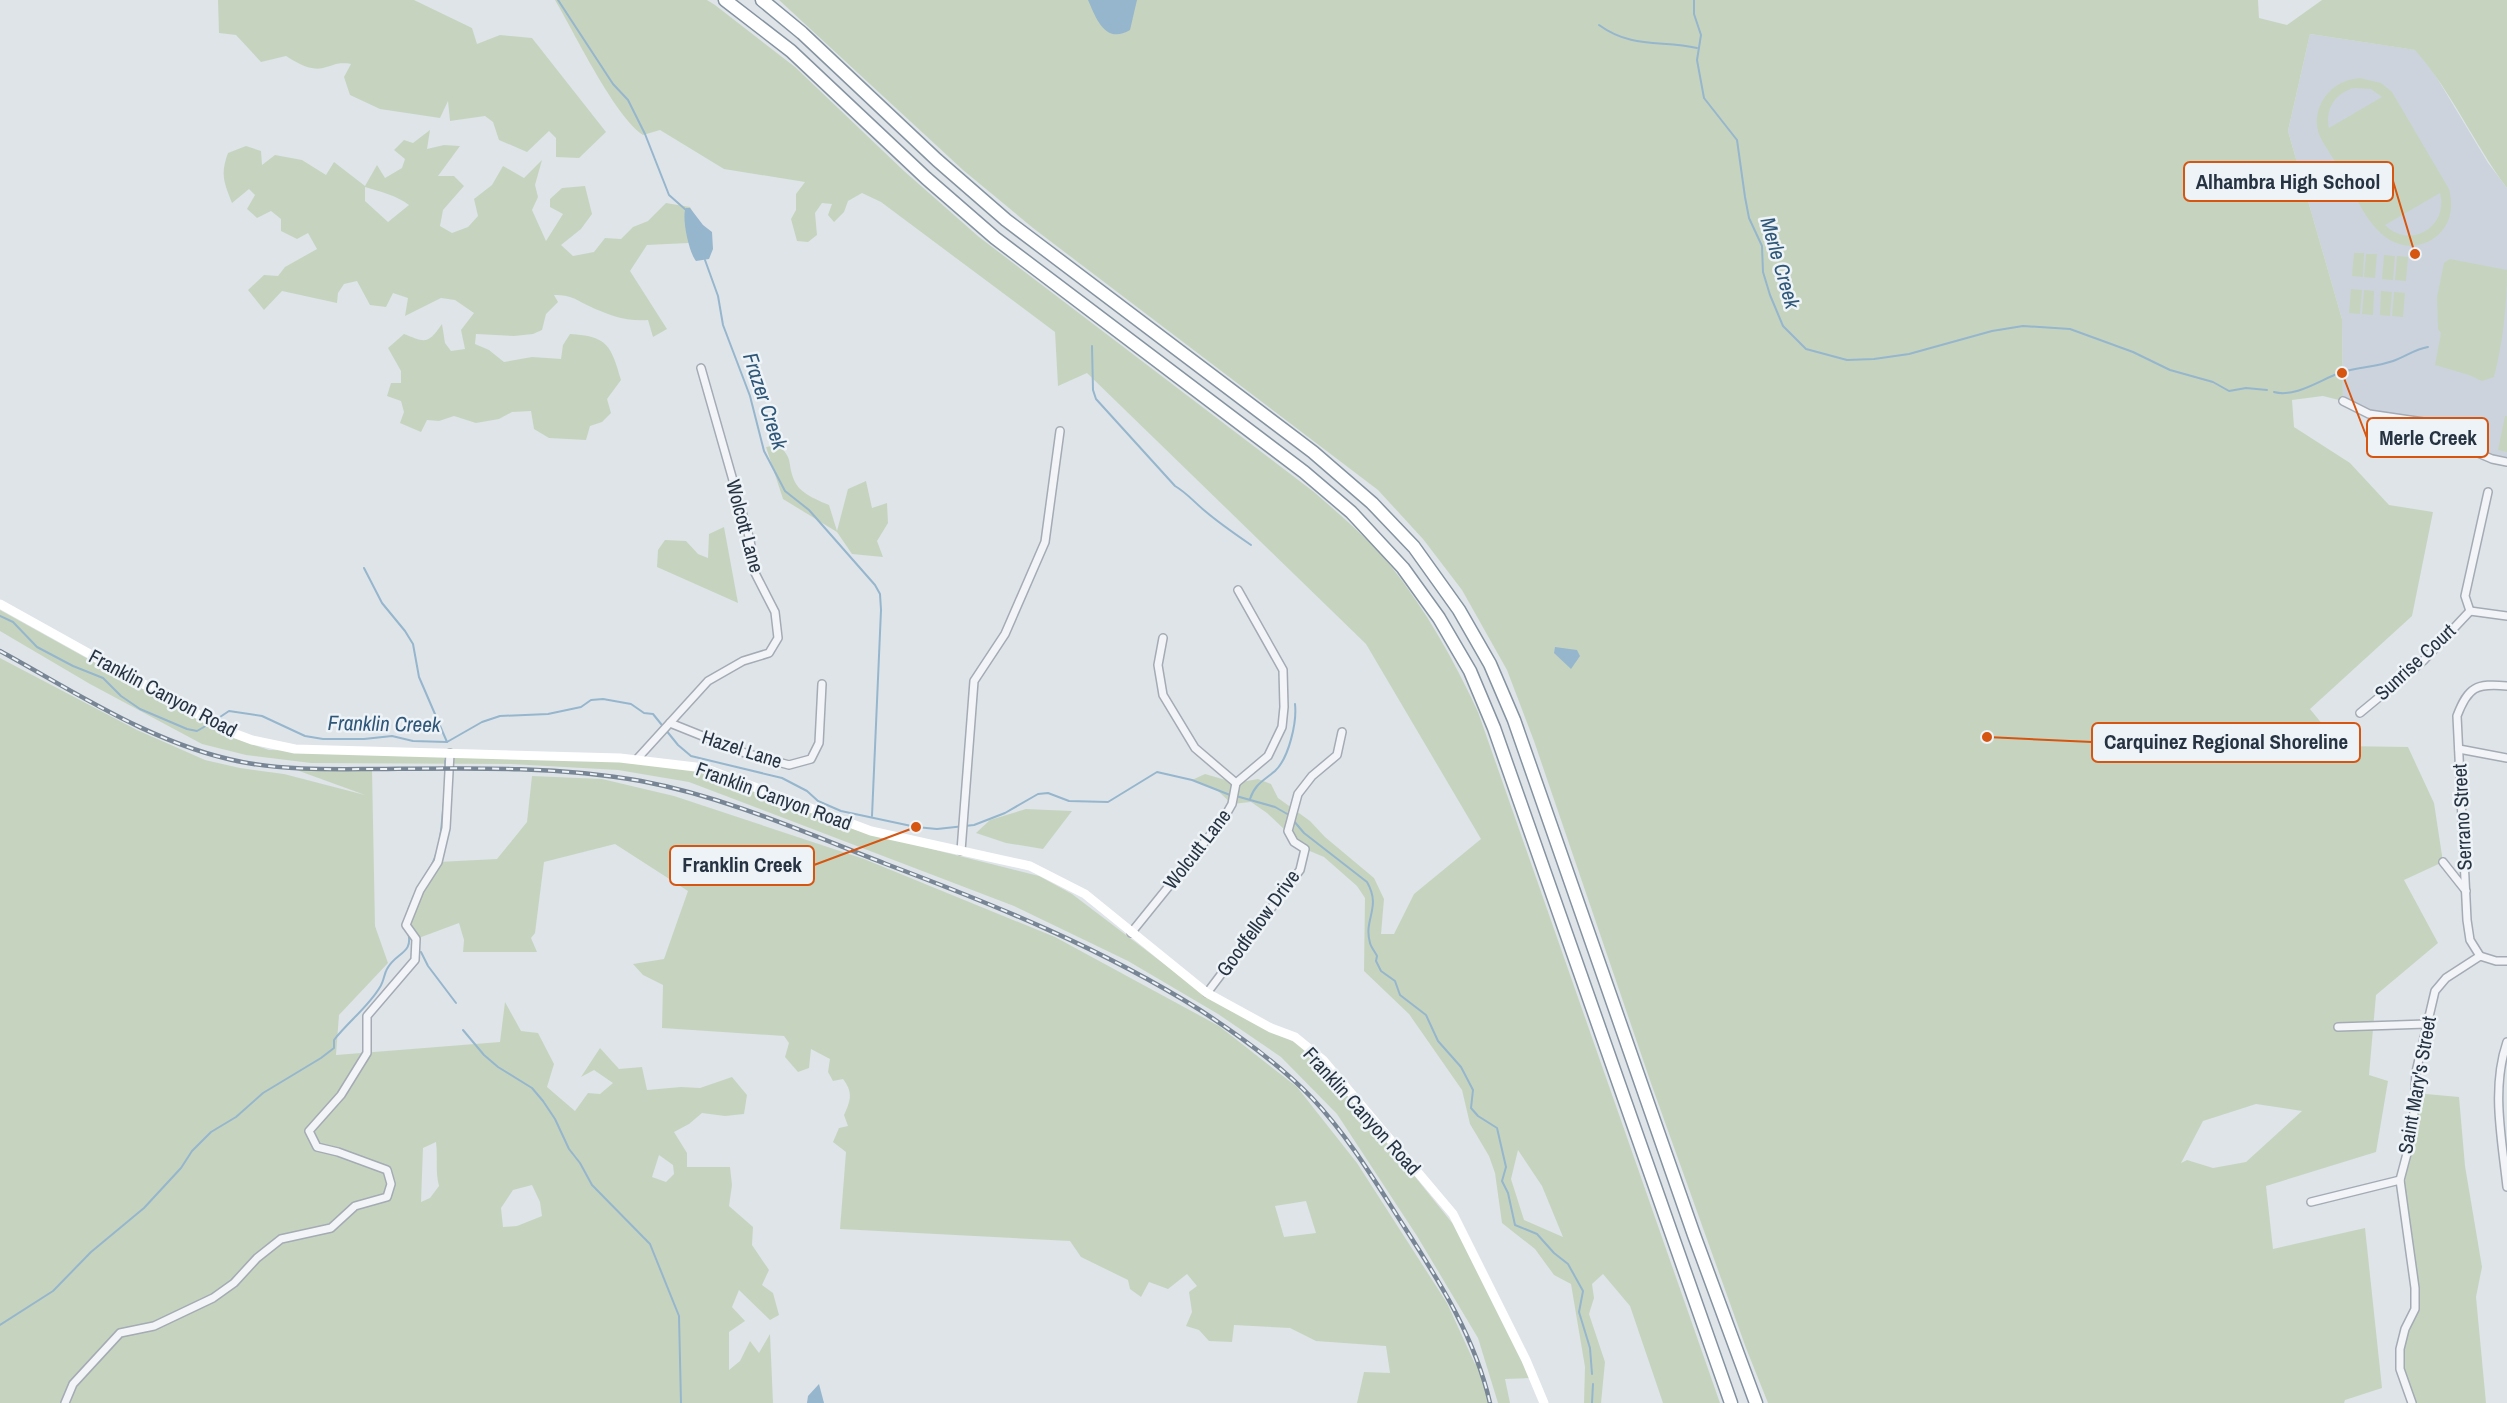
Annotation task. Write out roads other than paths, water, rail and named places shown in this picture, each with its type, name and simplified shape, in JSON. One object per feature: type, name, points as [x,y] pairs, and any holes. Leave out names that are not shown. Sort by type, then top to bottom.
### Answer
[{"type":"highway","points":[[725,0],[791,51],[918,171],[995,238],[1328,491],[1378,539],[1422,592],[1463,658],[1494,728],[1731,1403]]},
{"type":"highway","points":[[762,0],[808,38],[937,160],[1006,220],[1337,471],[1394,524],[1442,584],[1482,650],[1511,713],[1694,1235],[1756,1403]]},
{"type":"street","name":"Wolcott Lane","points":[[637,759],[708,681],[743,661],[769,653],[778,638],[775,612],[755,573],[750,540],[701,368]]},
{"type":"street","points":[[2343,401],[2369,414],[2437,424],[2478,454],[2507,462]]},
{"type":"street","points":[[961,851],[974,681],[1005,634],[1045,542],[1060,431]]},
{"type":"street","points":[[2488,492],[2465,596],[2470,611],[2507,616]]},
{"type":"street","points":[[1236,783],[1268,756],[1282,727],[1284,708],[1283,670],[1238,590]]},
{"type":"street","name":"Franklin Canyon Road","points":[[0,604],[228,731],[252,740],[296,749],[637,759],[704,768],[871,831],[1030,866],[1086,894],[1207,993],[1271,1028],[1295,1037],[1323,1060],[1453,1214],[1526,1360],[1544,1403]]},
{"type":"street","name":"Sunrise Court","points":[[2360,713],[2423,661],[2470,611]]},
{"type":"street","name":"Wolcutt Lane","points":[[1131,933],[1232,804],[1236,783],[1195,748],[1163,695],[1158,665],[1162,638]]},
{"type":"street","name":"Hazel Lane","points":[[670,723],[745,753],[789,765],[811,759],[819,743],[822,684]]},
{"type":"street","name":"Serrano Street","points":[[2480,956],[2470,940],[2457,716],[2469,692],[2480,684],[2507,686]]},
{"type":"street","name":"Goodfellow Drive","points":[[1207,993],[1300,870],[1305,849],[1294,843],[1288,831],[1293,810],[1298,794],[1311,777],[1337,755],[1342,732]]},
{"type":"street","points":[[2459,749],[2507,758]]},
{"type":"street","points":[[65,1403],[73,1384],[120,1334],[154,1326],[213,1298],[234,1283],[257,1258],[281,1239],[331,1228],[355,1206],[387,1197],[391,1184],[387,1170],[338,1152],[317,1148],[309,1131],[341,1095],[367,1053],[367,1016],[415,960],[416,939],[406,924],[420,890],[438,862],[446,828],[450,753]]},
{"type":"street","points":[[2443,862],[2466,891]]},
{"type":"street","points":[[2480,956],[2496,961],[2507,961]]},
{"type":"street","name":"Saint Mary's Street","points":[[2412,1403],[2400,1370],[2400,1349],[2405,1329],[2415,1309],[2415,1288],[2400,1180],[2413,1131],[2416,1072],[2435,990],[2446,978],[2480,956]]},
{"type":"street","points":[[2338,1028],[2426,1024]]},
{"type":"street","points":[[2507,1042],[2498,1083],[2507,1187]]},
{"type":"street","points":[[2311,1202],[2400,1180]]},
{"type":"water","points":[[1088,0],[1137,0],[1130,30],[1121,34],[1108,32],[1098,21]]},
{"type":"water","points":[[686,208],[690,208],[703,225],[712,232],[713,249],[709,259],[696,261],[693,257],[685,226]]},
{"type":"water","points":[[1555,647],[1577,650],[1580,656],[1571,669],[1554,653]]},
{"type":"water","points":[[819,1384],[824,1403],[807,1403],[808,1396]]},
{"type":"waterway","name":"Frazer Creek","points":[[558,0],[613,84],[628,100],[645,134],[669,195],[686,210]]},
{"type":"waterway","name":"Merle Creek","points":[[1694,0],[1694,14],[1701,35],[1697,60],[1704,98],[1737,140],[1749,218],[1762,246],[1763,272],[1770,295],[1783,326],[1806,349],[1847,360],[1874,359],[1909,354],[1992,331],[2023,326],[2070,329],[2133,352],[2170,370],[2213,382],[2229,391],[2246,388],[2267,390]]},
{"type":"waterway","points":[[1599,25],[1611,33],[1635,41],[1697,48]]},
{"type":"waterway","name":"Frazer Creek","points":[[705,260],[718,296],[723,325],[750,396],[764,451],[785,491],[809,510],[875,585],[880,594],[872,816]]},
{"type":"waterway","points":[[1092,346],[1093,390],[1096,399],[1175,486],[1251,545]]},
{"type":"waterway","name":"Merle Creek","points":[[2274,392],[2300,390],[2342,372],[2387,363],[2428,347]]},
{"type":"waterway","points":[[364,568],[382,603],[413,644],[419,677],[447,742]]},
{"type":"waterway","name":"Franklin Creek","points":[[0,616],[13,622],[37,647],[73,666],[103,678],[121,696],[140,709],[187,729],[197,731],[209,724]]},
{"type":"waterway","name":"Franklin Creek","points":[[214,721],[229,711],[262,716],[305,736],[323,739],[392,736],[413,741],[447,742],[482,722],[500,716],[548,714],[581,707],[591,700],[603,699],[631,704],[644,713],[653,714],[678,745],[691,756],[782,778],[807,791],[818,801],[841,811],[916,827],[937,829],[974,825],[1005,813],[1038,794],[1048,793],[1069,801],[1108,802],[1157,772],[1192,780],[1230,795]]},
{"type":"waterway","points":[[1250,799],[1257,786],[1275,771],[1284,758],[1293,730],[1295,704]]},
{"type":"waterway","points":[[445,761],[446,771]]},
{"type":"waterway","points":[[421,883],[439,846],[445,795]]},
{"type":"waterway","name":"Franklin Creek","points":[[1236,796],[1275,807],[1289,815]]},
{"type":"waterway","name":"Franklin Creek","points":[[1293,820],[1304,833],[1367,882],[1373,899],[1368,935],[1377,956],[1376,961],[1381,971],[1395,981],[1400,995],[1426,1015],[1438,1041],[1461,1067],[1473,1090],[1471,1108],[1478,1116],[1497,1128],[1506,1167],[1502,1181],[1508,1193],[1515,1225],[1537,1234],[1554,1253],[1568,1264],[1583,1291],[1579,1312],[1590,1348],[1592,1374]]},
{"type":"waterway","points":[[408,910],[414,896]]},
{"type":"waterway","points":[[0,1325],[53,1291],[91,1252],[144,1208],[211,1132],[236,1117],[263,1093],[334,1048],[334,1040],[370,1001],[381,985],[391,963],[409,945],[408,932]]},
{"type":"waterway","points":[[421,952],[428,966],[456,1003]]},
{"type":"waterway","points":[[463,1030],[484,1055],[498,1067],[532,1088],[555,1119],[569,1149],[592,1185],[650,1244],[679,1316],[681,1403]]},
{"type":"waterway","name":"Franklin Creek","points":[[1592,1403],[1593,1384]]},
{"type":"railway","points":[[0,651],[87,700],[147,730],[209,754],[242,762],[313,769],[545,770],[641,781],[704,796],[765,817],[967,895],[1086,947],[1200,1010],[1273,1062],[1312,1098],[1350,1144],[1373,1177],[1444,1291],[1466,1334],[1484,1379],[1490,1403]]},
{"type":"place","name":"Alhambra High School","points":[[2415,254]]},
{"type":"place","name":"Merle Creek","points":[[2342,373]]},
{"type":"place","name":"Carquinez Regional Shoreline","points":[[1987,737]]},
{"type":"place","name":"Franklin Creek","points":[[916,827]]}]
